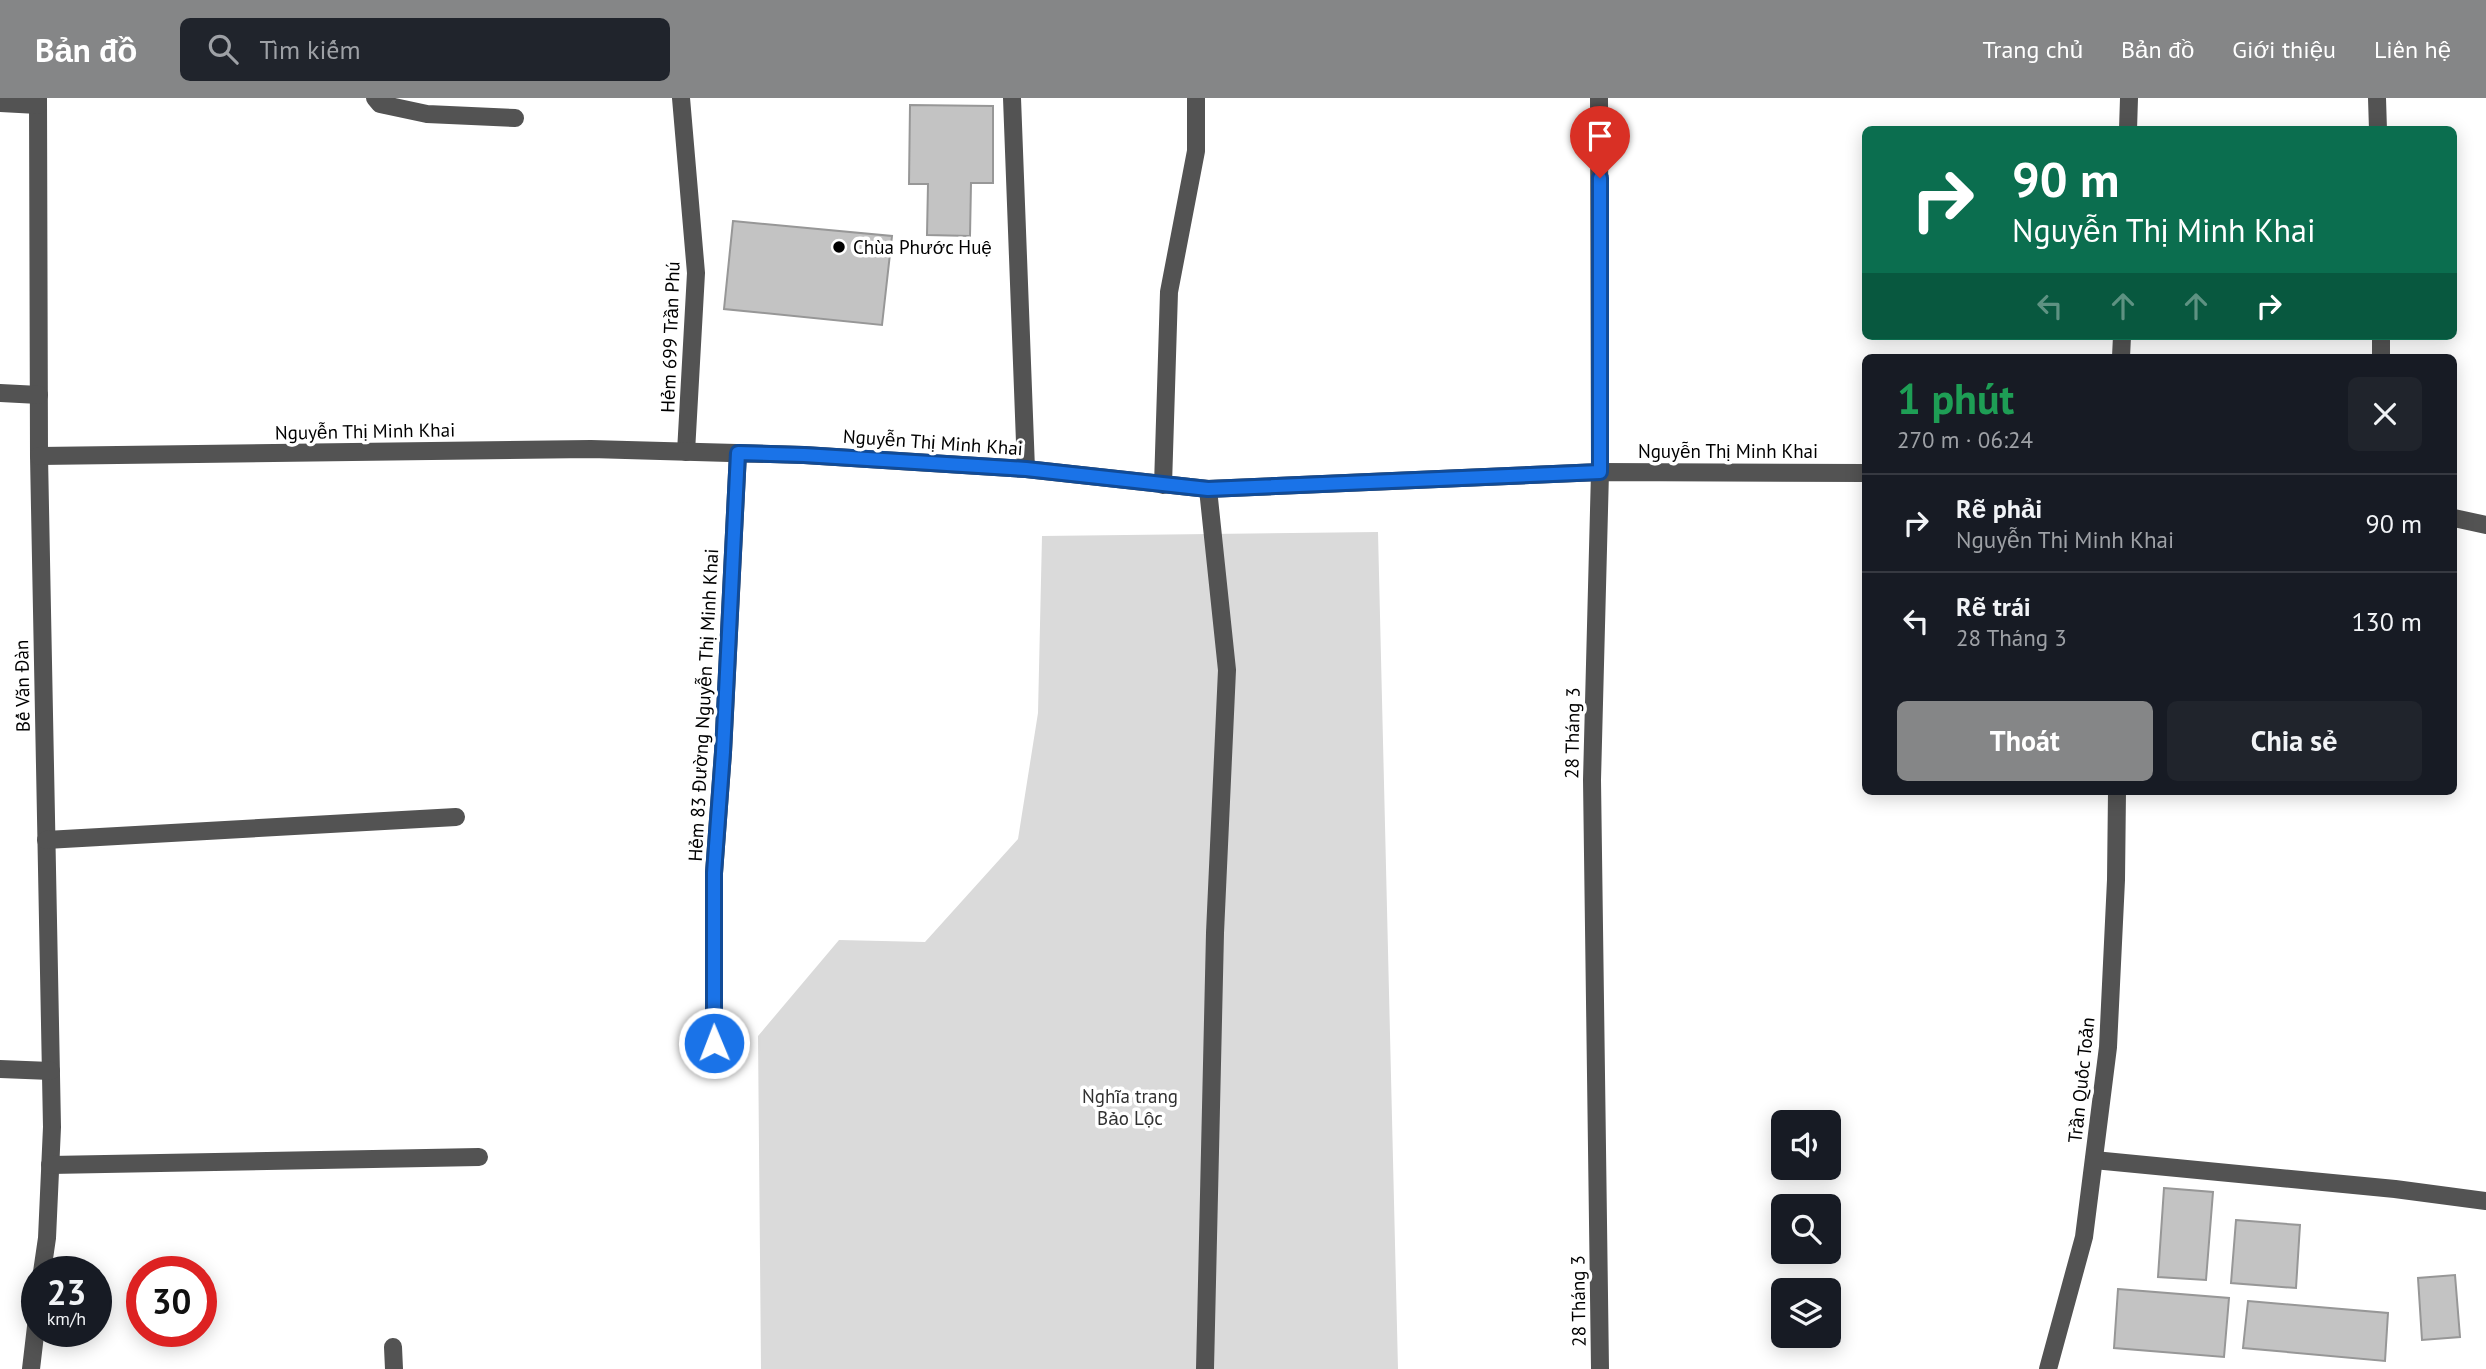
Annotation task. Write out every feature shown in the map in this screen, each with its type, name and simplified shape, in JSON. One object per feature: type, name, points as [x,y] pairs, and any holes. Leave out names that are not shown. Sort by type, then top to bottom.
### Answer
[{"type":"street","points":[[375,98],[380,104],[427,114],[515,118]]},
{"type":"street","name":"Hẻm 699 Trần Phú","points":[[681,98],[696,273],[686,452]]},
{"type":"street","points":[[1012,98],[1026,469]]},
{"type":"street","points":[[1163,485],[1169,292],[1196,151],[1196,98]]},
{"type":"street","name":"28 Tháng 3","points":[[1599,98],[1600,472],[1591,780],[1600,1369]]},
{"type":"street","points":[[2128,126],[2129,98]]},
{"type":"street","points":[[2377,98],[2378,126]]},
{"type":"street","points":[[0,103],[38,102]]},
{"type":"street","name":"Bế Văn Đàn","points":[[38,102],[39,456],[52,1127],[44,1256]]},
{"type":"street","points":[[0,393],[39,395]]},
{"type":"street","name":"Nguyễn Thị Minh Khai","points":[[39,456],[591,449],[738,453],[1026,469],[1208,489],[1600,472],[1862,473]]},
{"type":"street","name":"Hẻm 83 Đường Nguyễn Thị Minh Khai","points":[[714,1043],[714,873],[738,453]]},
{"type":"street","points":[[1205,1369],[1215,933],[1227,670],[1208,489]]},
{"type":"street","points":[[2457,519],[2486,525]]},
{"type":"street","name":"Trần Quốc Toản","points":[[2048,1369],[2084,1237],[2108,1046],[2117,795]]},
{"type":"street","points":[[46,839],[456,817]]},
{"type":"street","points":[[0,1069],[51,1071]]},
{"type":"street","points":[[50,1165],[479,1157]]},
{"type":"street","points":[[2094,1160],[2395,1189],[2486,1201]]},
{"type":"street","points":[[31,1369],[34,1347]]},
{"type":"street","points":[[393,1347],[394,1369]]},
{"type":"green space","name":"Nghĩa trang Bảo Lộc","points":[[1378,532],[1398,1369],[761,1369],[758,1036],[839,940],[925,942],[1018,839],[1038,713],[1042,536]]},
{"type":"building","points":[[910,105],[993,106],[993,183],[971,183],[970,236],[927,235],[928,184],[909,184]]},
{"type":"building","points":[[733,221],[892,236],[882,325],[724,309]]},
{"type":"building","points":[[2164,1188],[2213,1192],[2206,1280],[2158,1277]]},
{"type":"building","points":[[2236,1220],[2300,1225],[2296,1288],[2231,1283]]},
{"type":"building","points":[[2455,1275],[2460,1337],[2422,1340],[2418,1278]]},
{"type":"building","points":[[2118,1289],[2229,1298],[2224,1357],[2114,1348]]},
{"type":"building","points":[[2248,1301],[2388,1313],[2385,1361],[2243,1348]]},
{"type":"place","name":"Chùa Phước Huệ","points":[[839,247]]},
{"type":"route","points":[[714,1043],[714,873],[738,453],[1026,469],[1208,489],[1600,472],[1600,178]]}]
